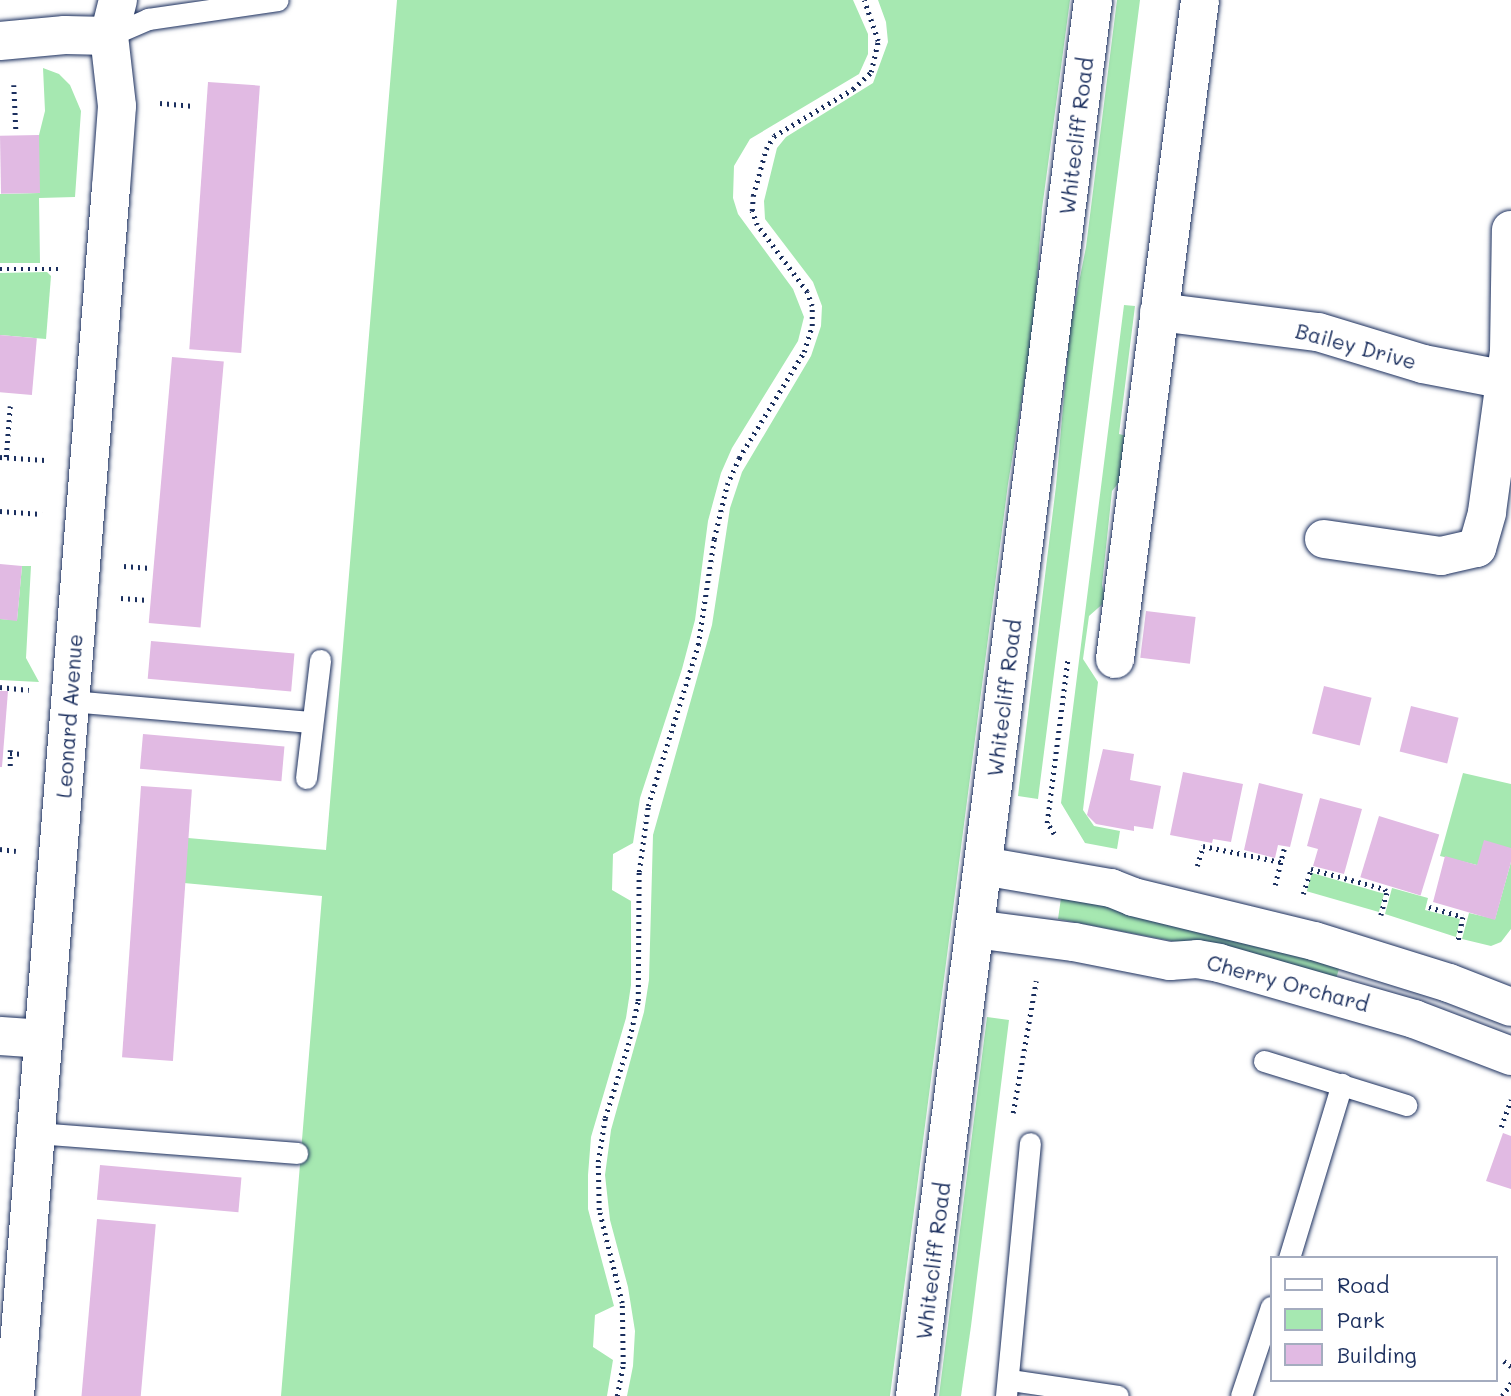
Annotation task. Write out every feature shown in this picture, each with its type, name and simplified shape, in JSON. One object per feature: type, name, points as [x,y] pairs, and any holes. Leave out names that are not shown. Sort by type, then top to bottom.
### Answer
[{"type":"street","points":[[7,58],[65,35],[109,36],[118,0]]},
{"type":"street","name":"Whitecliff Road","points":[[915,1396],[1093,0]]},
{"type":"street","points":[[1115,659],[1199,0]]},
{"type":"street","name":"Leonard Avenue","points":[[15,1396],[117,106],[109,36]]},
{"type":"street","points":[[1324,538],[1441,556],[1477,548],[1488,512],[1508,381],[1511,230]]},
{"type":"street","name":"Bailey Drive","points":[[1159,312],[1318,332],[1423,364],[1508,381]]},
{"type":"street","points":[[983,866],[1111,888],[1133,897],[1314,941],[1449,984],[1511,1007]]},
{"type":"street","name":"Cherry Orchard","points":[[975,929],[1170,961],[1197,959],[1219,963],[1508,1045]]},
{"type":"street","points":[[0,1036],[43,1039]]},
{"type":"lane","points":[[109,36],[148,19],[278,0]]},
{"type":"lane","points":[[306,778],[320,660]]},
{"type":"lane","points":[[70,701],[311,722]]},
{"type":"lane","points":[[1264,1061],[1406,1105]]},
{"type":"lane","points":[[1290,1256],[1342,1084]]},
{"type":"lane","points":[[37,1133],[297,1153]]},
{"type":"lane","points":[[1030,1143],[1008,1388],[1118,1396]]},
{"type":"lane","points":[[1241,1396],[1270,1310]]},
{"type":"path","points":[[617,1396],[623,1364],[622,1303],[599,1210],[598,1171],[605,1118],[628,1045],[638,1001],[639,872],[648,806],[698,645],[714,539],[727,485],[743,452],[804,352],[812,326],[812,306],[807,292],[757,225],[752,211],[753,196],[766,149],[774,136],[853,89],[871,72],[878,41],[864,0]]},
{"type":"path","points":[[7,58],[16,129]]},
{"type":"path","points":[[155,103],[194,106]]},
{"type":"path","points":[[0,269],[61,269],[68,272]]},
{"type":"path","points":[[10,406],[3,457],[46,461]]},
{"type":"path","points":[[0,511],[43,514]]},
{"type":"path","points":[[1050,877],[1056,837],[1047,823],[1070,644]]},
{"type":"path","points":[[9,766],[10,750]]},
{"type":"path","points":[[1195,875],[1203,846],[1281,862]]},
{"type":"path","points":[[1273,893],[1284,849]]},
{"type":"path","points":[[1301,900],[1311,869],[1385,889],[1387,893],[1379,923]]},
{"type":"path","points":[[1429,907],[1464,918],[1456,949]]},
{"type":"path","points":[[1011,1126],[1041,938]]},
{"type":"path","points":[[1501,1127],[1511,1100]]},
{"type":"path","points":[[1504,1361],[1511,1366]]},
{"type":"path","points":[[1502,1396],[1511,1383]]},
{"type":"green space","points":[[397,0],[853,0],[868,34],[868,54],[859,74],[750,139],[734,166],[733,198],[738,214],[793,289],[804,317],[798,341],[732,448],[721,473],[708,521],[695,620],[640,798],[633,843],[613,854],[612,890],[631,901],[631,985],[626,1018],[591,1137],[588,1175],[588,1209],[614,1306],[595,1315],[593,1347],[613,1360],[607,1396],[281,1396],[322,896],[184,883],[188,838],[326,850]]},
{"type":"green space","points":[[878,0],[1070,0],[1042,209],[1034,324],[1008,484],[890,1396],[627,1396],[633,1366],[635,1331],[628,1287],[610,1220],[605,1175],[611,1130],[644,1012],[649,980],[653,835],[712,625],[730,508],[742,472],[811,356],[821,326],[822,306],[813,282],[765,219],[764,201],[777,148],[786,137],[873,83],[888,42],[886,22]]},
{"type":"green space","points":[[1117,0],[1140,0],[1038,799],[1018,796],[1056,486],[1070,328],[1086,247]]},
{"type":"green space","points":[[43,68],[59,74],[70,85],[81,111],[75,197],[39,198],[40,263],[0,263],[0,194],[39,193],[39,135],[45,111]]},
{"type":"green space","points":[[47,272],[51,276],[46,339],[0,335],[0,273]]},
{"type":"green space","points":[[1124,305],[1135,306],[1119,434],[1127,436],[1120,481],[1112,491],[1102,585],[1106,601],[1089,616],[1083,659],[1098,682],[1083,810],[1094,826],[1120,831],[1117,849],[1085,843],[1061,803]]},
{"type":"green space","points":[[22,566],[31,566],[26,658],[39,682],[0,680],[0,619],[17,620]]},
{"type":"green space","points":[[1463,773],[1511,784],[1511,848],[1477,865],[1440,856]]},
{"type":"green space","points":[[1511,862],[1511,929],[1501,942],[1491,946],[1462,939],[1469,913],[1495,919]]},
{"type":"green space","points":[[1312,873],[1384,894],[1379,912],[1307,891]]},
{"type":"green space","points":[[1392,888],[1428,898],[1425,910],[1460,919],[1456,937],[1385,914]]},
{"type":"green space","points":[[1061,898],[1098,904],[1341,962],[1335,982],[1193,945],[1058,919]]},
{"type":"green space","points":[[987,1017],[1009,1020],[971,1326],[961,1396],[939,1396]]},
{"type":"building","points":[[208,82],[260,86],[241,353],[189,349]]},
{"type":"building","points":[[39,135],[40,193],[1,194],[0,136]]},
{"type":"building","points":[[0,335],[37,338],[32,395],[0,392]]},
{"type":"building","points":[[172,357],[224,362],[201,628],[149,623]]},
{"type":"building","points":[[0,564],[22,566],[17,621],[0,619]]},
{"type":"building","points":[[1146,611],[1196,617],[1190,664],[1140,658]]},
{"type":"building","points":[[151,641],[294,654],[291,691],[148,679]]},
{"type":"building","points":[[1324,686],[1372,698],[1360,745],[1312,734]]},
{"type":"building","points":[[0,691],[8,691],[2,767],[0,767]]},
{"type":"building","points":[[1411,706],[1459,718],[1447,763],[1400,752]]},
{"type":"building","points":[[143,734],[284,746],[281,781],[140,769]]},
{"type":"building","points":[[1103,749],[1134,754],[1130,780],[1161,786],[1153,829],[1134,826],[1134,831],[1096,824],[1087,815]]},
{"type":"building","points":[[1183,772],[1243,784],[1231,842],[1213,839],[1212,843],[1170,835]]},
{"type":"building","points":[[1259,783],[1303,794],[1290,847],[1278,845],[1275,858],[1244,850]]},
{"type":"building","points":[[141,786],[192,790],[173,1061],[122,1057]]},
{"type":"building","points":[[1320,798],[1362,809],[1344,874],[1313,866],[1318,849],[1307,846]]},
{"type":"building","points":[[1379,816],[1439,834],[1421,896],[1360,877]]},
{"type":"building","points":[[1484,840],[1511,848],[1511,862],[1495,920],[1433,902],[1445,856],[1477,865]]},
{"type":"building","points":[[1503,1133],[1511,1136],[1511,1189],[1486,1181]]},
{"type":"building","points":[[100,1165],[241,1177],[238,1212],[97,1200]]},
{"type":"building","points":[[97,1219],[156,1224],[141,1396],[82,1396]]}]
